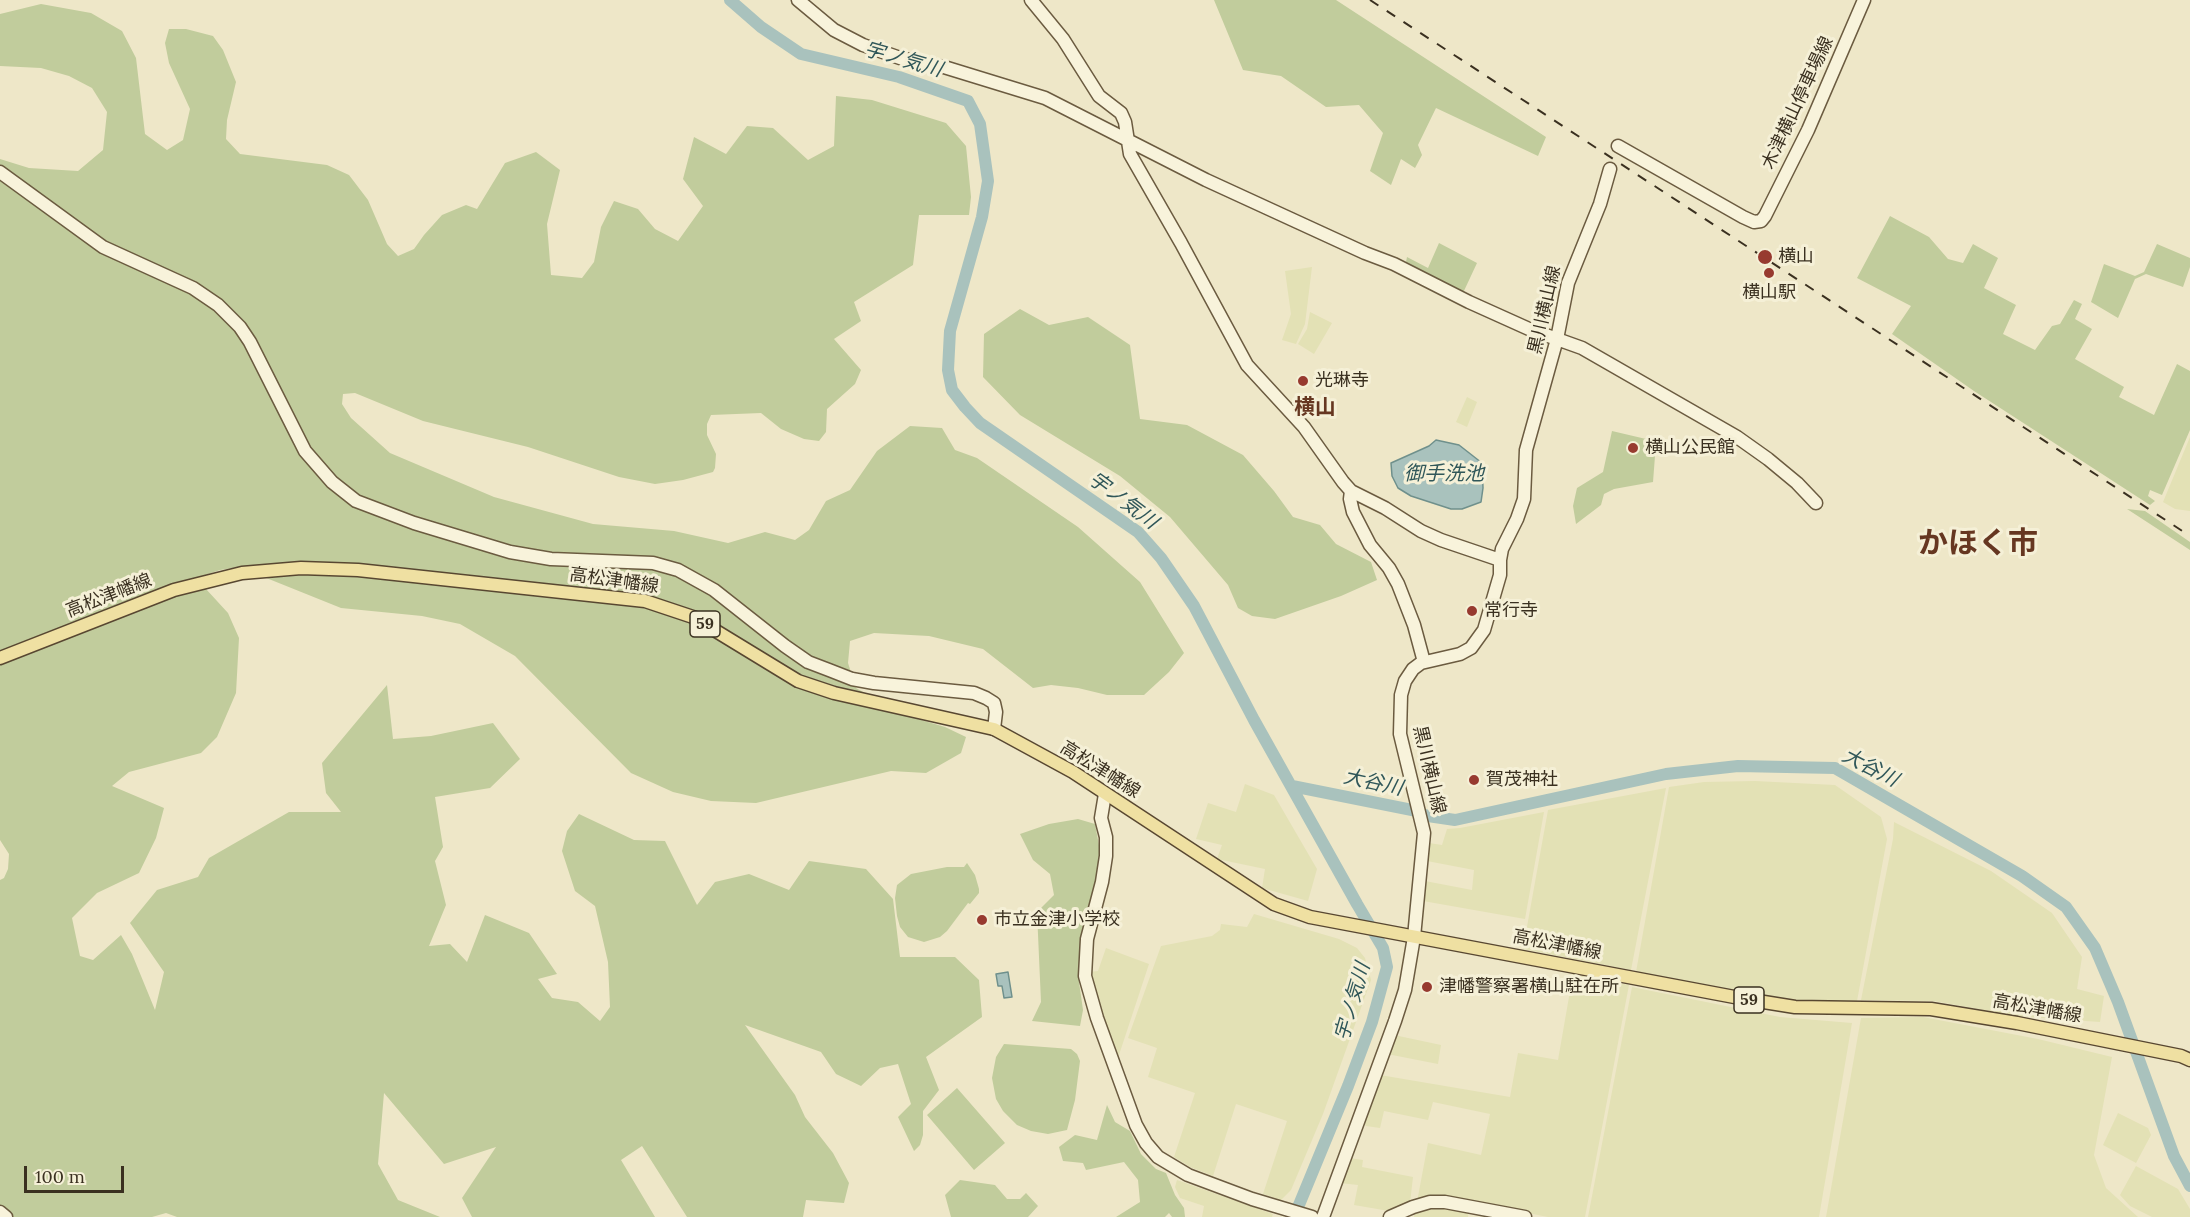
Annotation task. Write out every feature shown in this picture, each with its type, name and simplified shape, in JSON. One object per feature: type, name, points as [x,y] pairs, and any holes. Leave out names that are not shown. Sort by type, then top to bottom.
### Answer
[{"type":"main road","name":"高松津幡線","points":[[0,658],[174,590],[242,573],[301,568],[358,570],[645,601],[693,617],[798,681],[834,693],[994,729],[1073,772],[1274,904],[1310,917],[1745,999],[1795,1007],[1931,1009],[2114,1042],[2190,1060]]},
{"type":"street","points":[[798,0],[834,30],[863,45],[900,58],[944,68],[1045,98],[1193,174],[1365,253],[1394,264],[1469,302],[1582,348],[1737,437],[1797,483],[1816,503]]},
{"type":"street","points":[[1031,0],[1063,39],[1099,96],[1121,113],[1125,122],[1130,154],[1181,243],[1246,365],[1304,427],[1343,482],[1351,491],[1385,507],[1421,531],[1500,560]]},
{"type":"street","name":"木津横山停車場線","points":[[1618,146],[1743,218],[1754,222],[1763,219],[1808,130],[1864,0]]},
{"type":"street","name":"黒川横山線","points":[[1323,1217],[1399,1011],[1414,937],[1424,840],[1418,804],[1401,742],[1399,718],[1405,681],[1413,669],[1424,662],[1460,654],[1471,648],[1484,630],[1500,575],[1500,560],[1524,499],[1527,450],[1557,339],[1568,283],[1600,204],[1610,168]]},
{"type":"street","points":[[0,172],[103,247],[193,288],[224,310],[250,342],[305,451],[332,482],[356,501],[414,523],[510,552],[551,559],[653,562],[678,570],[714,590],[808,662],[852,679],[974,693],[986,698],[994,703],[996,712],[994,729]]},
{"type":"street","points":[[1351,491],[1350,500],[1353,512],[1370,545],[1389,568],[1398,584],[1414,625],[1424,662]]},
{"type":"street","points":[[1105,794],[1101,818],[1106,837],[1106,856],[1102,882],[1087,939],[1085,976],[1089,996],[1126,1102],[1146,1143],[1158,1157],[1171,1166],[1188,1175],[1307,1216]]},
{"type":"street","points":[[1390,1217],[1430,1202],[1444,1202],[1525,1217]]},
{"type":"street","points":[[0,1212],[6,1217]]},
{"type":"shaded area","points":[[1312,267],[1305,324],[1296,344],[1282,340],[1291,314],[1285,271]]},
{"type":"shaded area","points":[[1310,312],[1332,323],[1314,354],[1298,344],[1307,329]]},
{"type":"shaded area","points":[[1467,397],[1477,402],[1467,427],[1456,422]]},
{"type":"shaded area","points":[[2190,437],[2190,511],[2175,509],[2163,502]]},
{"type":"shaded area","points":[[1755,781],[1835,785],[1881,817],[1887,839],[1857,1001],[1793,1001],[1636,972],[1669,787],[1704,782]]},
{"type":"shaded area","points":[[1245,784],[1274,795],[1317,869],[1308,901],[1262,888],[1265,869],[1217,859],[1222,845],[1196,839],[1208,803],[1236,812]]},
{"type":"shaded area","points":[[1666,788],[1631,970],[1523,949],[1548,810]]},
{"type":"shaded area","points":[[1544,812],[1525,919],[1423,901],[1425,881],[1472,890],[1474,870],[1427,861],[1429,843],[1442,845],[1447,829]]},
{"type":"shaded area","points":[[1894,822],[1991,871],[2052,913],[2082,957],[2077,989],[2104,996],[2100,1022],[2016,1016],[1934,1001],[1861,1000],[1893,839]]},
{"type":"shaded area","points":[[1254,914],[1339,939],[1357,948],[1365,958],[1371,980],[1323,1114],[1291,1190],[1281,1200],[1263,1194],[1287,1121],[1236,1104],[1213,1176],[1190,1167],[1174,1157],[1195,1093],[1148,1077],[1157,1048],[1128,1038],[1161,946],[1212,936],[1220,930],[1221,924],[1247,927]]},
{"type":"shaded area","points":[[1106,948],[1149,964],[1117,1061],[1097,1007],[1089,972],[1098,971]]},
{"type":"shaded area","points":[[1573,974],[1629,985],[1585,1217],[1548,1217],[1457,1199],[1417,1202],[1428,1143],[1481,1155],[1490,1114],[1433,1102],[1428,1120],[1384,1111],[1380,1128],[1366,1126],[1362,1121],[1380,1075],[1510,1097],[1518,1053],[1558,1060]]},
{"type":"shaded area","points":[[1632,987],[1780,1017],[1852,1023],[1819,1217],[1588,1217]]},
{"type":"shaded area","points":[[1923,1017],[2038,1039],[2112,1057],[2094,1155],[2106,1188],[2138,1217],[1826,1217],[1861,1018]]},
{"type":"shaded area","points":[[1394,1035],[1441,1045],[1438,1064],[1387,1054]]},
{"type":"shaded area","points":[[2118,1113],[2148,1128],[2151,1135],[2136,1163],[2103,1145]]},
{"type":"shaded area","points":[[1349,1158],[1363,1160],[1362,1167],[1413,1177],[1410,1203],[1389,1211],[1354,1205],[1358,1185],[1340,1183]]},
{"type":"shaded area","points":[[2136,1166],[2178,1189],[2190,1209],[2190,1217],[2152,1217],[2130,1206],[2120,1195]]},
{"type":"shaded area","points":[[1177,1180],[1273,1214],[1272,1217],[1202,1217],[1204,1206],[1180,1198],[1175,1187]]},
{"type":"shaded area","points":[[1444,1206],[1469,1210],[1468,1217],[1414,1217],[1415,1211]]},
{"type":"green space","points":[[1214,0],[1336,0],[1546,137],[1538,156],[1436,108],[1418,145],[1422,155],[1415,168],[1401,159],[1391,185],[1370,171],[1383,133],[1359,105],[1326,107],[1281,76],[1243,70]]},
{"type":"green space","points":[[41,4],[91,13],[122,31],[136,58],[145,134],[167,150],[183,140],[190,109],[169,63],[165,43],[169,29],[186,29],[213,36],[223,50],[236,82],[227,120],[226,139],[240,154],[327,165],[349,175],[368,200],[387,244],[398,256],[414,249],[442,215],[466,205],[477,209],[505,163],[536,152],[560,170],[547,224],[551,275],[582,278],[594,262],[601,227],[614,201],[638,209],[655,229],[678,241],[703,206],[683,179],[694,137],[726,154],[747,126],[773,128],[808,160],[834,146],[836,96],[872,100],[946,123],[966,146],[971,197],[969,215],[919,215],[913,265],[854,302],[861,321],[834,339],[861,370],[855,384],[827,409],[826,432],[819,441],[804,439],[781,429],[761,413],[711,415],[707,424],[707,435],[716,454],[713,472],[655,484],[619,477],[528,447],[423,421],[355,393],[343,394],[342,404],[351,418],[390,453],[494,497],[593,524],[674,531],[728,543],[765,532],[795,540],[809,530],[826,501],[850,490],[877,451],[910,426],[942,428],[955,450],[977,458],[1078,527],[1140,582],[1184,653],[1169,672],[1144,695],[1107,695],[1051,685],[1033,688],[983,649],[929,636],[874,633],[850,641],[848,663],[856,688],[904,715],[945,727],[966,737],[961,753],[926,773],[891,771],[756,803],[711,801],[673,792],[631,773],[515,656],[460,624],[422,616],[341,608],[239,567],[220,570],[205,575],[206,589],[228,613],[239,638],[236,693],[217,737],[201,753],[129,772],[112,786],[164,808],[156,838],[139,873],[97,893],[72,918],[80,956],[93,960],[121,935],[132,954],[155,1010],[164,972],[130,923],[157,890],[198,877],[209,858],[289,812],[341,812],[326,793],[322,763],[387,685],[393,739],[431,736],[493,723],[520,759],[490,788],[435,797],[443,847],[435,861],[446,905],[429,946],[450,944],[467,962],[485,915],[529,933],[557,974],[538,979],[552,998],[578,1002],[600,1021],[610,1007],[608,962],[595,906],[575,891],[562,851],[567,831],[579,814],[634,840],[665,841],[697,905],[715,882],[749,874],[789,890],[809,861],[866,869],[893,899],[900,957],[955,957],[979,980],[982,1017],[926,1057],[939,1090],[923,1111],[923,1135],[920,1145],[914,1151],[898,1117],[911,1104],[898,1064],[880,1068],[861,1086],[836,1074],[821,1052],[745,1025],[795,1095],[805,1117],[833,1153],[849,1183],[844,1203],[806,1200],[803,1217],[687,1217],[642,1146],[621,1160],[655,1217],[472,1217],[462,1198],[496,1147],[444,1164],[384,1093],[378,1164],[398,1200],[440,1217],[177,1217],[166,1213],[152,1217],[0,1217],[0,880],[4,878],[8,869],[9,854],[0,840],[0,159],[29,168],[78,171],[103,150],[107,112],[92,88],[69,76],[41,68],[0,66],[0,14]]},
{"type":"green space","points":[[1890,216],[1929,237],[1948,259],[1963,263],[1973,244],[1998,258],[1984,288],[2016,305],[2003,334],[2035,350],[2052,326],[2060,324],[2074,300],[2082,304],[2075,319],[2092,329],[2075,359],[2124,387],[2119,397],[2154,415],[2177,364],[2190,371],[2190,430],[2162,495],[2150,490],[2148,496],[2155,501],[2150,505],[1974,391],[1892,334],[1911,306],[1857,278]]},
{"type":"green space","points":[[1439,243],[1477,263],[1463,293],[1405,267],[1407,257],[1428,268]]},
{"type":"green space","points":[[2157,244],[2190,258],[2190,267],[2183,287],[2146,274],[2135,279],[2118,318],[2091,302],[2104,264],[2135,276],[2144,272]]},
{"type":"green space","points":[[1020,309],[1049,325],[1088,317],[1130,345],[1140,419],[1187,425],[1243,455],[1293,517],[1320,525],[1336,544],[1371,562],[1377,580],[1341,596],[1275,619],[1252,616],[1238,608],[1228,585],[1170,517],[1120,476],[1020,415],[983,377],[984,334]]},
{"type":"green space","points":[[1612,431],[1663,443],[1655,456],[1653,482],[1614,489],[1604,494],[1601,505],[1576,524],[1573,506],[1577,488],[1603,472]]},
{"type":"green space","points":[[2127,509],[2145,511],[2190,542],[2190,550]]},
{"type":"green space","points":[[1078,819],[1095,824],[1101,856],[1081,945],[1079,982],[1083,1010],[1080,1026],[1032,1021],[1041,1002],[1037,912],[1054,895],[1050,874],[1033,860],[1020,834],[1049,824]]},
{"type":"green space","points":[[967,863],[975,875],[979,893],[940,937],[924,942],[908,937],[900,927],[897,916],[895,898],[897,885],[911,874],[947,867],[964,867]]},
{"type":"green space","points":[[1004,1044],[1071,1049],[1077,1054],[1080,1061],[1075,1100],[1067,1130],[1048,1134],[1031,1131],[1017,1125],[1003,1111],[996,1099],[992,1078],[996,1057]]},
{"type":"green space","points":[[957,1088],[1005,1143],[974,1170],[927,1115]]},
{"type":"green space","points":[[1107,1105],[1115,1122],[1130,1131],[1141,1154],[1156,1169],[1166,1173],[1175,1195],[1184,1208],[1185,1217],[1172,1217],[1169,1213],[1165,1217],[1116,1217],[1140,1202],[1138,1180],[1124,1162],[1086,1170],[1083,1163],[1063,1161],[1059,1147],[1075,1135],[1097,1140]]},
{"type":"green space","points":[[960,1180],[995,1185],[1007,1199],[1020,1199],[1026,1193],[1038,1206],[1028,1217],[951,1217],[945,1195]]},
{"type":"water","name":"御手洗池","points":[[1436,440],[1459,445],[1482,463],[1481,502],[1462,509],[1451,509],[1411,496],[1398,488],[1392,476],[1391,463],[1429,446]]},
{"type":"water","points":[[1008,972],[1012,997],[1004,998],[1002,986],[998,986],[996,974]]},
{"type":"waterway","name":"宇ノ気川","points":[[730,0],[761,27],[801,54],[899,77],[968,101],[980,124],[988,181],[982,217],[950,331],[948,370],[952,390],[980,423],[1138,532],[1161,558],[1194,606],[1254,720],[1383,948],[1387,967],[1372,1022],[1294,1217]]},
{"type":"waterway","name":"大谷川","points":[[1292,786],[1455,820],[1666,774],[1738,766],[1835,768],[2022,876],[2066,907],[2095,948],[2118,1002],[2174,1156],[2190,1186]]},
{"type":"railway","points":[[1370,0],[2190,536]]},
{"type":"place","name":"横山","points":[[1765,257]]},
{"type":"place","name":"横山駅","points":[[1769,273]]},
{"type":"place","name":"光琳寺","points":[[1303,381]]},
{"type":"place","name":"横山公民館","points":[[1633,448]]},
{"type":"place","name":"常行寺","points":[[1472,611]]},
{"type":"place","name":"賀茂神社","points":[[1474,780]]},
{"type":"place","name":"市立金津小学校","points":[[982,920]]},
{"type":"place","name":"津幡警察署横山駐在所","points":[[1427,987]]},
{"type":"district","name":"横山","points":[[1315,408]]},
{"type":"district","name":"かほく市","points":[[1978,544]]}]
